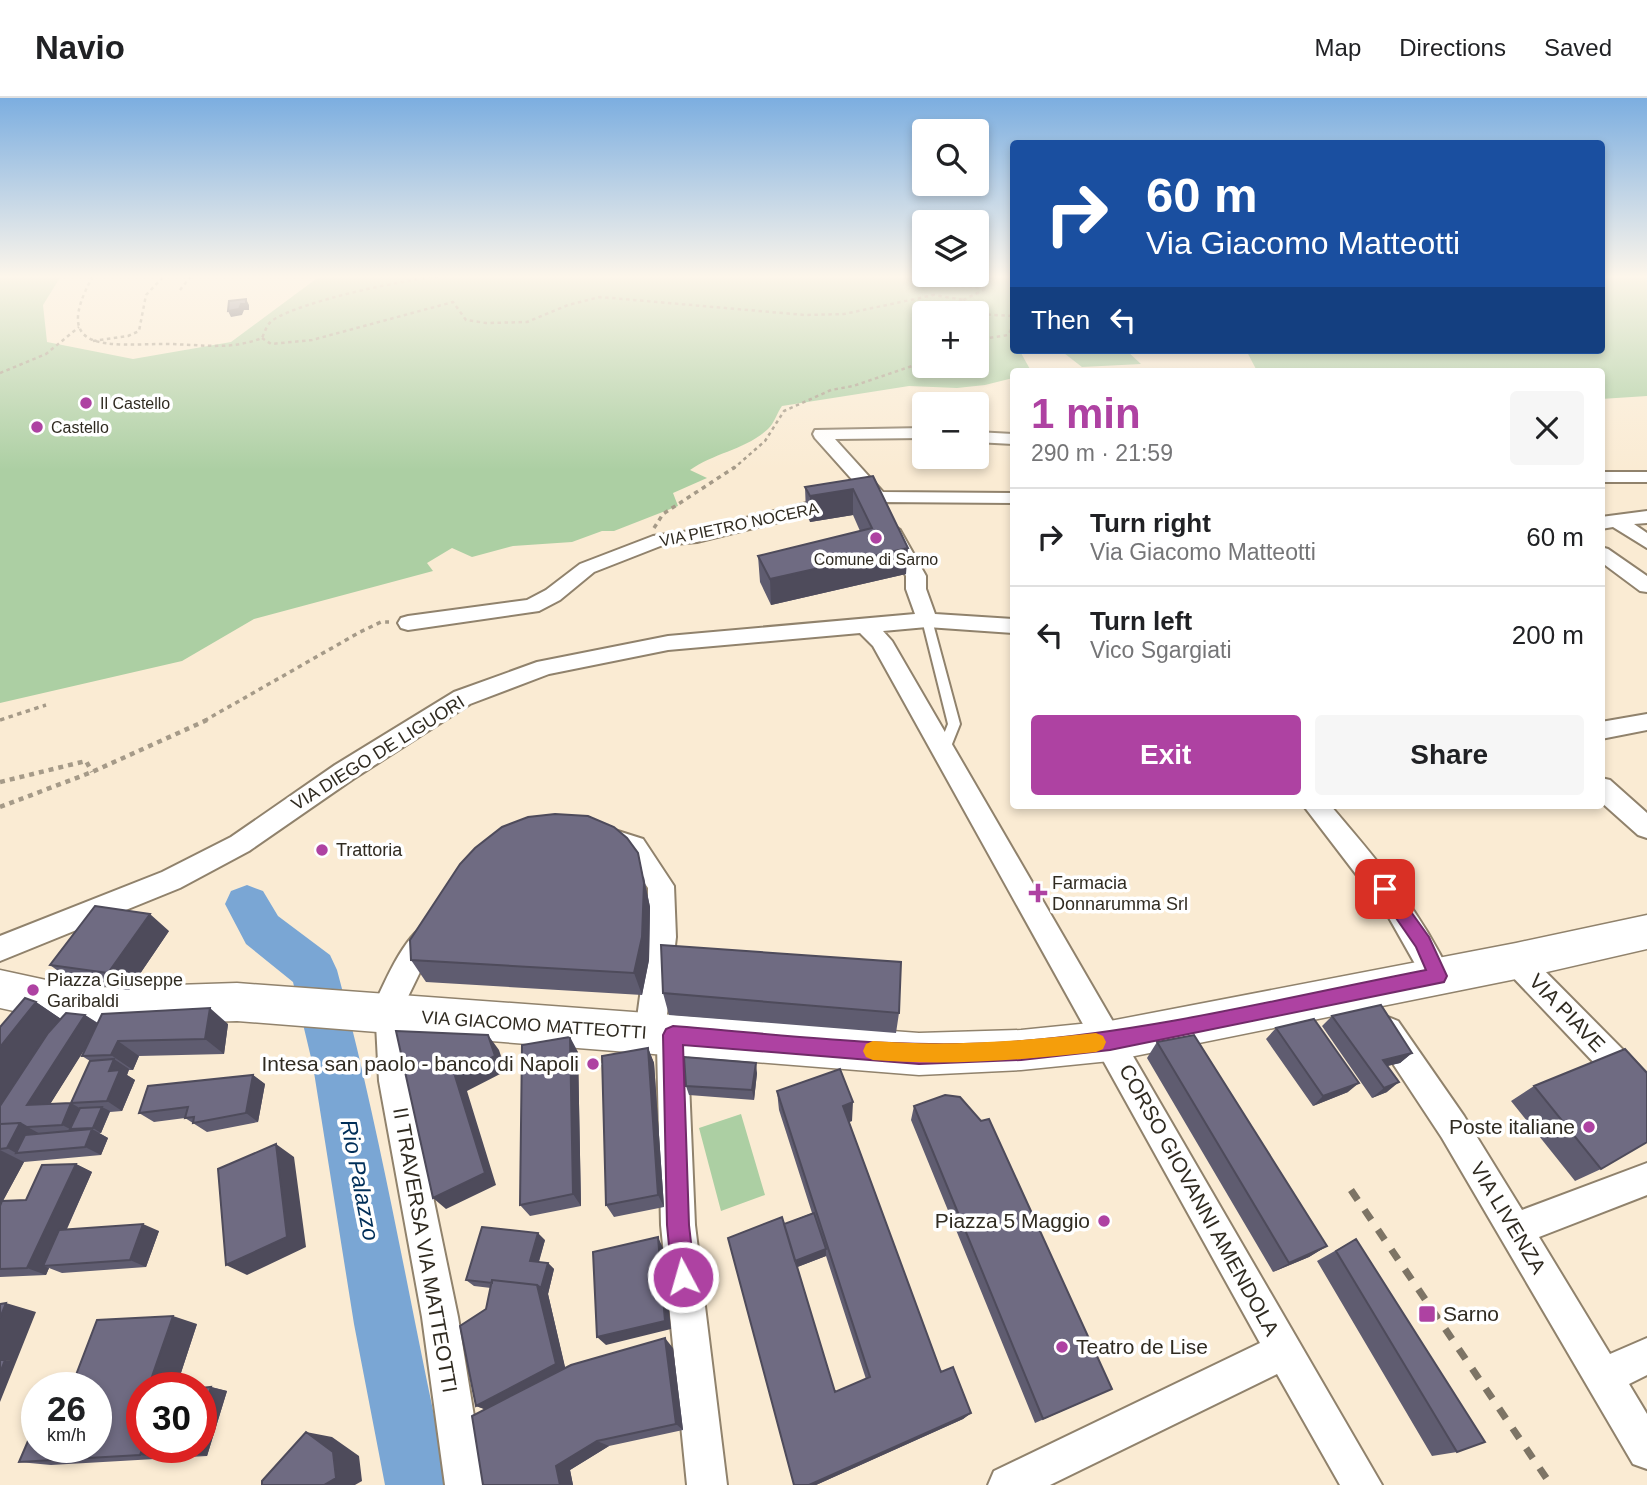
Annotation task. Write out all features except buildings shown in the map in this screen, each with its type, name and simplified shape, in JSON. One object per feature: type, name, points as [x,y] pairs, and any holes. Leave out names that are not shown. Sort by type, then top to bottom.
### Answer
[{"type":"street","points":[[912,433],[821,434],[846,458],[862,482],[878,497],[891,530],[916,576],[916,589],[927,620]]},
{"type":"street","points":[[989,438],[1010,439]]},
{"type":"street","points":[[1605,477],[1647,477]]},
{"type":"street","name":"VIA PIETRO NOCERA","points":[[408,623],[532,606],[553,595],[587,568],[648,544],[741,526],[811,508],[878,497],[1010,498]]},
{"type":"street","points":[[1609,522],[1647,517]]},
{"type":"street","points":[[1609,522],[1647,542]]},
{"type":"street","points":[[1605,556],[1647,586]]},
{"type":"street","name":"VIA DIEGO DE LIGUORI","points":[[2,950],[171,880],[240,844],[344,772],[462,698],[545,667],[668,643],[927,620],[1010,626]]},
{"type":"street","name":"CORSO GIOVANNI AMENDOLA","points":[[865,626],[881,641],[944,749],[1362,1485]]},
{"type":"street","points":[[1605,730],[1647,722]]},
{"type":"street","points":[[1605,791],[1647,828]]},
{"type":"street","points":[[1318,809],[1423,942],[1437,976]]},
{"type":"street","points":[[572,831],[593,833],[634,846],[661,886],[661,1034],[678,1225],[707,1485]]},
{"type":"street","points":[[378,1013],[446,912]]},
{"type":"street","name":"VIA GIACOMO MATTEOTTI","points":[[0,989],[83,1007],[237,1002],[919,1054],[1021,1051],[1110,1041],[1516,961],[1647,932]]},
{"type":"street","name":"VIA PIAVE","points":[[1516,961],[1647,1096]]},
{"type":"street","name":"VIA LIVENZA","points":[[1362,991],[1454,1127],[1647,1450]]},
{"type":"street","name":"II TRAVERSA VIA MATTEOTTI","points":[[378,1013],[394,1081],[439,1317],[465,1485]]},
{"type":"street","points":[[1515,1229],[1647,1179]]},
{"type":"street","points":[[1008,1485],[1284,1350]]},
{"type":"street","points":[[1603,1377],[1647,1356]]},
{"type":"lane","points":[[927,620],[954,724],[944,749]]},
{"type":"path","points":[[0,373],[46,354],[62,341]]},
{"type":"path","points":[[92,341],[102,345],[172,344],[223,350],[255,341]]},
{"type":"path","points":[[266,341],[271,344],[305,341]]},
{"type":"path","points":[[648,544],[653,538],[655,524],[663,514],[762,447],[780,423],[784,411],[831,390],[853,386],[912,366]]},
{"type":"path","points":[[0,807],[92,772],[220,714],[381,622],[408,623]]},
{"type":"path","points":[[0,720],[46,705]]},
{"type":"path","points":[[0,782],[86,761],[92,772]]},
{"type":"green space","points":[[0,341],[47,341],[133,359],[233,341],[912,341],[912,378],[989,378],[989,341],[1010,341],[1010,354],[1022,354],[1029,368],[1010,368],[1010,379],[985,385],[957,388],[909,386],[782,406],[770,427],[760,436],[690,470],[707,478],[673,493],[678,506],[614,531],[602,531],[572,542],[513,546],[472,557],[452,548],[427,563],[433,571],[254,619],[182,661],[0,703]]},
{"type":"green space","points":[[1605,341],[1647,341],[1647,396],[1605,399],[1605,368],[1255,368],[1248,354],[1605,354]]},
{"type":"green space","points":[[1065,354],[1130,354],[1141,364],[1082,367]]},
{"type":"green space","points":[[741,1114],[765,1195],[721,1211],[699,1128]]},
{"type":"waterway","name":"Rio Palazzo","points":[[247,904],[262,930],[314,970],[338,1066],[384,1324],[417,1485]]},
{"type":"railway","points":[[1351,1190],[1551,1485]]},
{"type":"slow traffic","points":[[873,1051],[919,1054],[1021,1051],[1096,1042]]},
{"type":"place","name":"Il Castello","points":[[86,403]]},
{"type":"place","name":"Castello","points":[[37,427]]},
{"type":"place","name":"Comune di Sarno","points":[[876,538]]},
{"type":"place","name":"Trattoria","points":[[322,850]]},
{"type":"place","name":"Farmacia Donnarumma Srl","points":[[1038,893]]},
{"type":"place","name":"Piazza Giuseppe Garibaldi","points":[[33,990]]},
{"type":"place","name":"Intesa san paolo - banco di Napoli","points":[[593,1064]]},
{"type":"place","name":"Poste italiane","points":[[1589,1127]]},
{"type":"place","name":"Piazza 5 Maggio","points":[[1104,1221]]},
{"type":"place","name":"Sarno","points":[[1427,1314]]},
{"type":"place","name":"Teatro de Lise","points":[[1062,1347]]},
{"type":"route","points":[[683,1277],[675,1173],[673,1035],[919,1054],[1021,1051],[1110,1041],[1437,976],[1423,942],[1385,889]]}]
